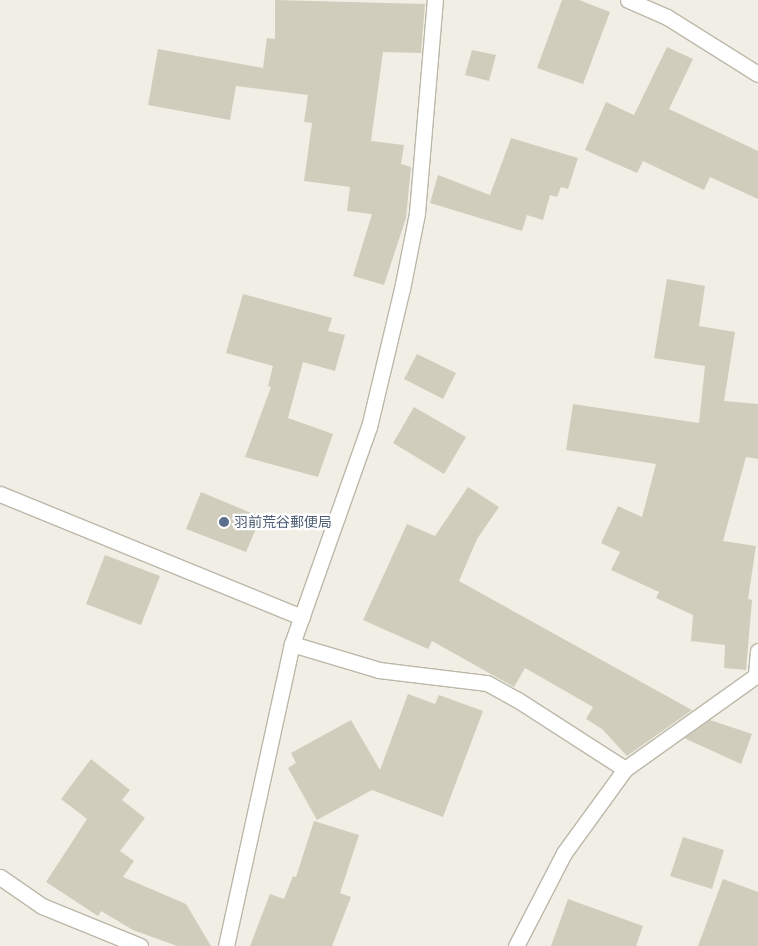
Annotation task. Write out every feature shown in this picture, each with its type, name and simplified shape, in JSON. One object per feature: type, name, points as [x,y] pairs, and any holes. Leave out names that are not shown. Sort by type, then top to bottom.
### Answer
[{"type":"lane","points":[[226,946],[292,644],[369,427],[402,289],[417,213],[435,0]]},
{"type":"lane","points":[[628,0],[667,17],[758,74]]},
{"type":"lane","points":[[0,494],[302,617]]},
{"type":"lane","points":[[292,644],[379,670],[487,683],[518,700],[625,769]]},
{"type":"lane","points":[[516,946],[564,853],[625,769],[757,674],[758,651]]},
{"type":"lane","points":[[0,877],[42,906],[140,946]]},
{"type":"building","points":[[275,0],[425,4],[421,53],[383,52],[371,141],[404,145],[401,164],[411,167],[406,218],[384,285],[353,276],[372,214],[347,211],[350,187],[304,181],[312,123],[304,122],[308,95],[236,86],[230,120],[148,105],[158,49],[263,68],[267,38],[275,39]]},
{"type":"building","points":[[562,0],[579,0],[610,12],[583,84],[537,68]]},
{"type":"building","points":[[667,47],[693,59],[669,109],[758,151],[758,199],[710,177],[704,190],[643,161],[637,173],[585,150],[606,102],[634,115]]},
{"type":"building","points":[[472,50],[496,55],[489,81],[465,75]]},
{"type":"building","points":[[511,138],[578,158],[568,189],[561,187],[557,197],[550,195],[543,220],[527,215],[522,231],[430,203],[438,175],[490,195]]},
{"type":"building","points":[[667,279],[705,286],[699,326],[735,332],[724,401],[758,404],[758,459],[746,457],[723,541],[756,546],[748,599],[752,600],[746,670],[724,668],[725,645],[691,641],[693,615],[656,598],[659,592],[611,570],[620,552],[601,543],[618,506],[642,517],[656,464],[566,450],[573,404],[699,423],[705,366],[654,358]]},
{"type":"building","points":[[243,294],[332,318],[328,331],[345,335],[335,371],[303,362],[288,418],[333,434],[318,477],[245,457],[271,387],[268,386],[273,366],[226,353]]},
{"type":"building","points":[[417,354],[456,373],[443,399],[404,379]]},
{"type":"building","points":[[414,407],[466,437],[444,474],[393,443]]},
{"type":"building","points":[[468,487],[499,507],[477,539],[459,581],[692,710],[627,756],[602,729],[586,719],[593,707],[525,668],[514,687],[432,641],[428,649],[363,620],[407,524],[435,536]]},
{"type":"building","points":[[201,492],[261,517],[246,552],[186,529]]},
{"type":"building","points":[[105,555],[160,576],[141,625],[86,604]]},
{"type":"building","points":[[408,694],[435,704],[439,695],[483,711],[443,817],[372,790],[317,820],[288,768],[296,763],[291,753],[351,720],[380,770]]},
{"type":"building","points":[[710,720],[752,734],[741,764],[684,738]]},
{"type":"building","points":[[91,759],[130,790],[122,800],[145,818],[120,851],[134,861],[123,877],[186,904],[211,946],[177,946],[133,930],[101,911],[98,916],[46,882],[87,819],[61,799]]},
{"type":"building","points":[[314,821],[359,835],[340,893],[351,897],[332,946],[250,946],[270,894],[284,899],[293,876],[296,877]]},
{"type":"building","points":[[683,837],[724,850],[712,889],[670,876]]},
{"type":"building","points":[[723,879],[758,892],[758,946],[698,946]]},
{"type":"building","points":[[568,899],[643,926],[636,946],[551,946]]},
{"type":"place","name":"羽前荒谷郵便局","points":[[224,522]]}]
